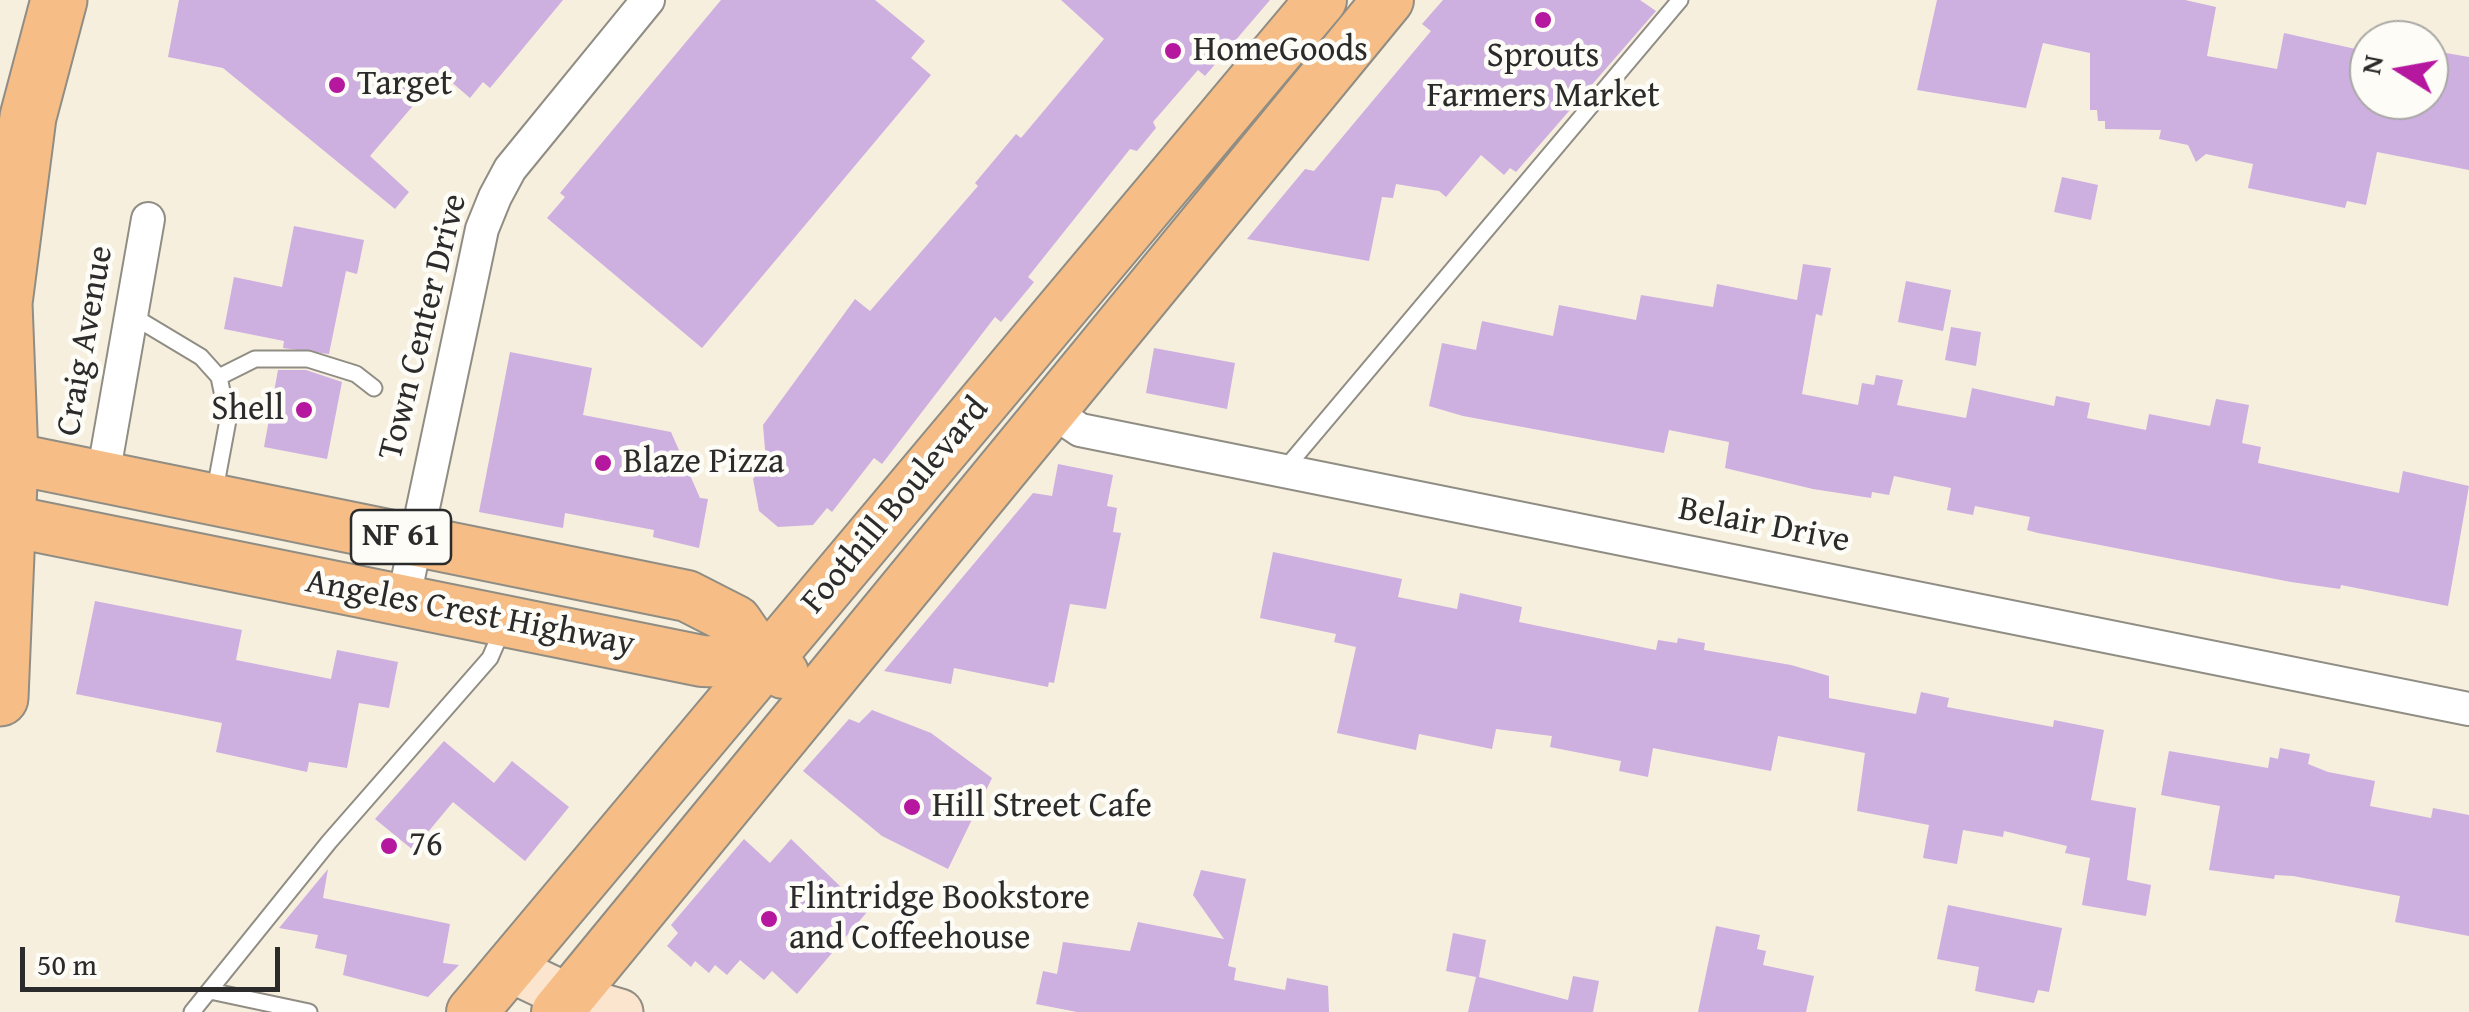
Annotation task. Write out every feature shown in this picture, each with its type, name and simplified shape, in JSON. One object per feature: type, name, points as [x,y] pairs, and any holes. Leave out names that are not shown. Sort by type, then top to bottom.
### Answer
[{"type":"highway","points":[[0,698],[4,304],[28,116],[59,0]]},
{"type":"main road","name":"Foothill Boulevard","points":[[472,1012],[1321,0]]},
{"type":"main road","name":"Foothill Boulevard","points":[[563,1005],[1048,409],[1388,0]]},
{"type":"main road","points":[[1006,376],[1048,409]]},
{"type":"main road","name":"Angeles Crest Highway","points":[[5,457],[687,596],[736,620],[765,663]]},
{"type":"main road","name":"Angeles Crest Highway","points":[[4,520],[702,661],[765,663],[818,692]]},
{"type":"main road","points":[[508,968],[563,1005],[620,1012]]},
{"type":"street","name":"Town Center Drive","points":[[403,602],[482,229],[494,197],[510,169],[648,0]]},
{"type":"street","name":"Craig Avenue","points":[[103,476],[148,219]]},
{"type":"street","name":"Belair Drive","points":[[1048,409],[1080,430],[2469,709]]},
{"type":"lane","points":[[1284,470],[1680,0]]},
{"type":"lane","points":[[131,315],[178,340],[219,377],[228,420],[213,498]]},
{"type":"lane","points":[[219,377],[256,359],[308,358],[356,374],[374,388]]},
{"type":"lane","points":[[192,1012],[329,842],[490,658],[506,619]]},
{"type":"lane","points":[[210,991],[308,1012]]},
{"type":"building","name":"Target","points":[[179,0],[563,0],[490,88],[483,82],[470,98],[441,73],[370,156],[409,192],[395,209],[223,68],[168,57]]},
{"type":"building","points":[[721,0],[875,0],[925,41],[911,58],[931,75],[702,348],[547,218],[565,197],[560,193]]},
{"type":"building","points":[[1061,0],[1270,0],[1205,76],[1198,70],[1153,122],[1156,128],[1137,151],[1130,149],[1028,277],[1034,282],[1001,322],[995,317],[882,464],[874,458],[832,512],[827,508],[813,525],[778,527],[759,511],[753,479],[766,462],[763,425],[855,299],[870,311],[978,186],[975,183],[1016,134],[1021,138],[1104,39]]},
{"type":"building","points":[[1443,0],[1640,0],[1656,11],[1516,172],[1510,168],[1504,175],[1481,155],[1446,197],[1439,191],[1396,184],[1393,198],[1382,197],[1369,261],[1247,239],[1305,169],[1314,171],[1431,31],[1422,24]]},
{"type":"building","points":[[1937,0],[2185,0],[2216,7],[2207,56],[2277,69],[2284,33],[2349,48],[2349,120],[2449,120],[2449,54],[2469,57],[2469,170],[2377,152],[2366,205],[2347,201],[2345,208],[2248,188],[2253,164],[2206,154],[2196,162],[2188,145],[2159,139],[2161,130],[2105,129],[2105,121],[2098,121],[2097,110],[2090,110],[2090,53],[2043,43],[2026,108],[1917,90]]},
{"type":"building","points":[[2062,177],[2098,185],[2091,220],[2054,212]]},
{"type":"building","points":[[294,226],[364,240],[357,274],[346,271],[329,354],[283,348],[284,341],[224,329],[234,277],[282,287]]},
{"type":"building","points":[[1803,264],[1831,268],[1822,316],[1816,314],[1802,394],[1858,405],[1862,383],[1874,385],[1876,375],[1903,380],[1897,405],[1966,418],[1972,388],[2054,406],[2056,396],[2090,403],[2087,418],[2146,430],[2149,414],[2210,426],[2216,399],[2249,405],[2242,443],[2261,447],[2258,463],[2399,493],[2403,471],[2469,486],[2448,606],[2341,585],[2340,589],[2291,582],[2038,533],[2027,530],[2030,517],[1975,506],[1973,515],[1947,510],[1951,488],[1894,476],[1889,495],[1872,492],[1871,498],[1813,489],[1725,468],[1729,442],[1669,430],[1664,453],[1463,416],[1429,406],[1442,343],[1476,350],[1482,321],[1553,336],[1559,305],[1636,320],[1641,295],[1713,307],[1717,284],[1797,300]]},
{"type":"building","points":[[1906,281],[1951,290],[1943,331],[1898,322]]},
{"type":"building","points":[[1951,327],[1981,332],[1976,366],[1945,360]]},
{"type":"building","points":[[1154,348],[1235,363],[1227,409],[1146,393]]},
{"type":"building","points":[[510,352],[592,368],[583,415],[671,432],[700,498],[708,499],[699,548],[653,537],[654,530],[565,513],[563,528],[479,512]]},
{"type":"building","name":"Shell","points":[[278,370],[306,370],[342,382],[327,459],[264,447]]},
{"type":"building","points":[[1058,464],[1113,475],[1107,506],[1117,508],[1113,532],[1121,533],[1106,609],[1070,604],[1054,683],[1049,682],[1048,687],[954,668],[951,684],[884,671],[1033,493],[1052,496]]},
{"type":"building","points":[[1273,552],[1402,579],[1398,597],[1457,609],[1460,593],[1522,607],[1519,622],[1656,650],[1658,640],[1677,643],[1678,638],[1705,643],[1704,650],[1791,665],[1829,676],[1829,698],[1916,714],[1921,692],[1949,698],[1947,707],[2053,727],[2054,720],[2104,730],[2091,800],[2136,808],[2127,880],[2151,885],[2146,916],[2082,905],[2090,858],[2065,853],[2067,846],[2004,831],[2003,837],[1963,830],[1957,864],[1923,858],[1929,825],[1857,811],[1865,753],[1778,736],[1771,771],[1653,748],[1648,777],[1619,771],[1621,761],[1550,747],[1552,736],[1496,729],[1492,749],[1419,734],[1416,750],[1337,733],[1356,647],[1334,642],[1336,634],[1260,618]]},
{"type":"building","points":[[95,601],[242,630],[236,660],[331,679],[337,650],[398,662],[389,708],[359,703],[347,768],[309,762],[307,772],[216,752],[222,723],[76,694]]},
{"type":"building","name":"Hill Street Cafe","points":[[872,710],[931,733],[992,778],[948,869],[882,836],[803,771],[849,719],[859,723]]},
{"type":"building","points":[[444,741],[494,783],[512,761],[569,807],[525,861],[453,802],[413,850],[375,819]]},
{"type":"building","points":[[2280,748],[2310,754],[2308,764],[2328,772],[2375,781],[2370,806],[2431,818],[2433,808],[2469,815],[2469,936],[2395,922],[2400,896],[2293,876],[2275,875],[2274,879],[2209,870],[2220,806],[2161,795],[2169,751],[2268,768],[2270,757],[2278,759]]},
{"type":"building","name":"Flintridge Bookstore and Coffeehouse","points":[[744,839],[770,863],[791,839],[867,912],[797,994],[772,971],[764,980],[740,960],[727,975],[715,965],[709,973],[695,961],[691,967],[667,946],[678,933],[671,925]]},
{"type":"building","points":[[328,869],[323,898],[450,924],[443,963],[459,965],[428,997],[343,975],[347,955],[315,948],[318,935],[279,928]]},
{"type":"building","points":[[1201,870],[1246,879],[1228,966],[1236,968],[1234,980],[1285,990],[1287,978],[1328,986],[1329,1012],[1077,1012],[1036,1004],[1043,971],[1057,974],[1063,942],[1130,951],[1138,922],[1224,939],[1193,895]]},
{"type":"building","points":[[1948,905],[2062,928],[2049,992],[2038,990],[2034,1003],[1975,991],[1979,967],[1937,959]]},
{"type":"building","points":[[1716,926],[1760,935],[1757,949],[1766,951],[1763,965],[1814,976],[1806,1012],[1698,1012]]},
{"type":"building","points":[[1453,933],[1486,940],[1479,977],[1568,1000],[1573,976],[1599,981],[1593,1012],[1468,1012],[1476,977],[1446,971]]},
{"type":"place","name":"Sprouts Farmers Market","points":[[1543,20]]},
{"type":"place","name":"HomeGoods","points":[[1173,51]]},
{"type":"place","name":"Target","points":[[337,85]]},
{"type":"place","name":"Shell","points":[[304,410]]},
{"type":"place","name":"Blaze Pizza","points":[[603,463]]},
{"type":"place","name":"Hill Street Cafe","points":[[912,807]]},
{"type":"place","name":"76","points":[[389,846]]},
{"type":"place","name":"Flintridge Bookstore and Coffeehouse","points":[[769,919]]}]
